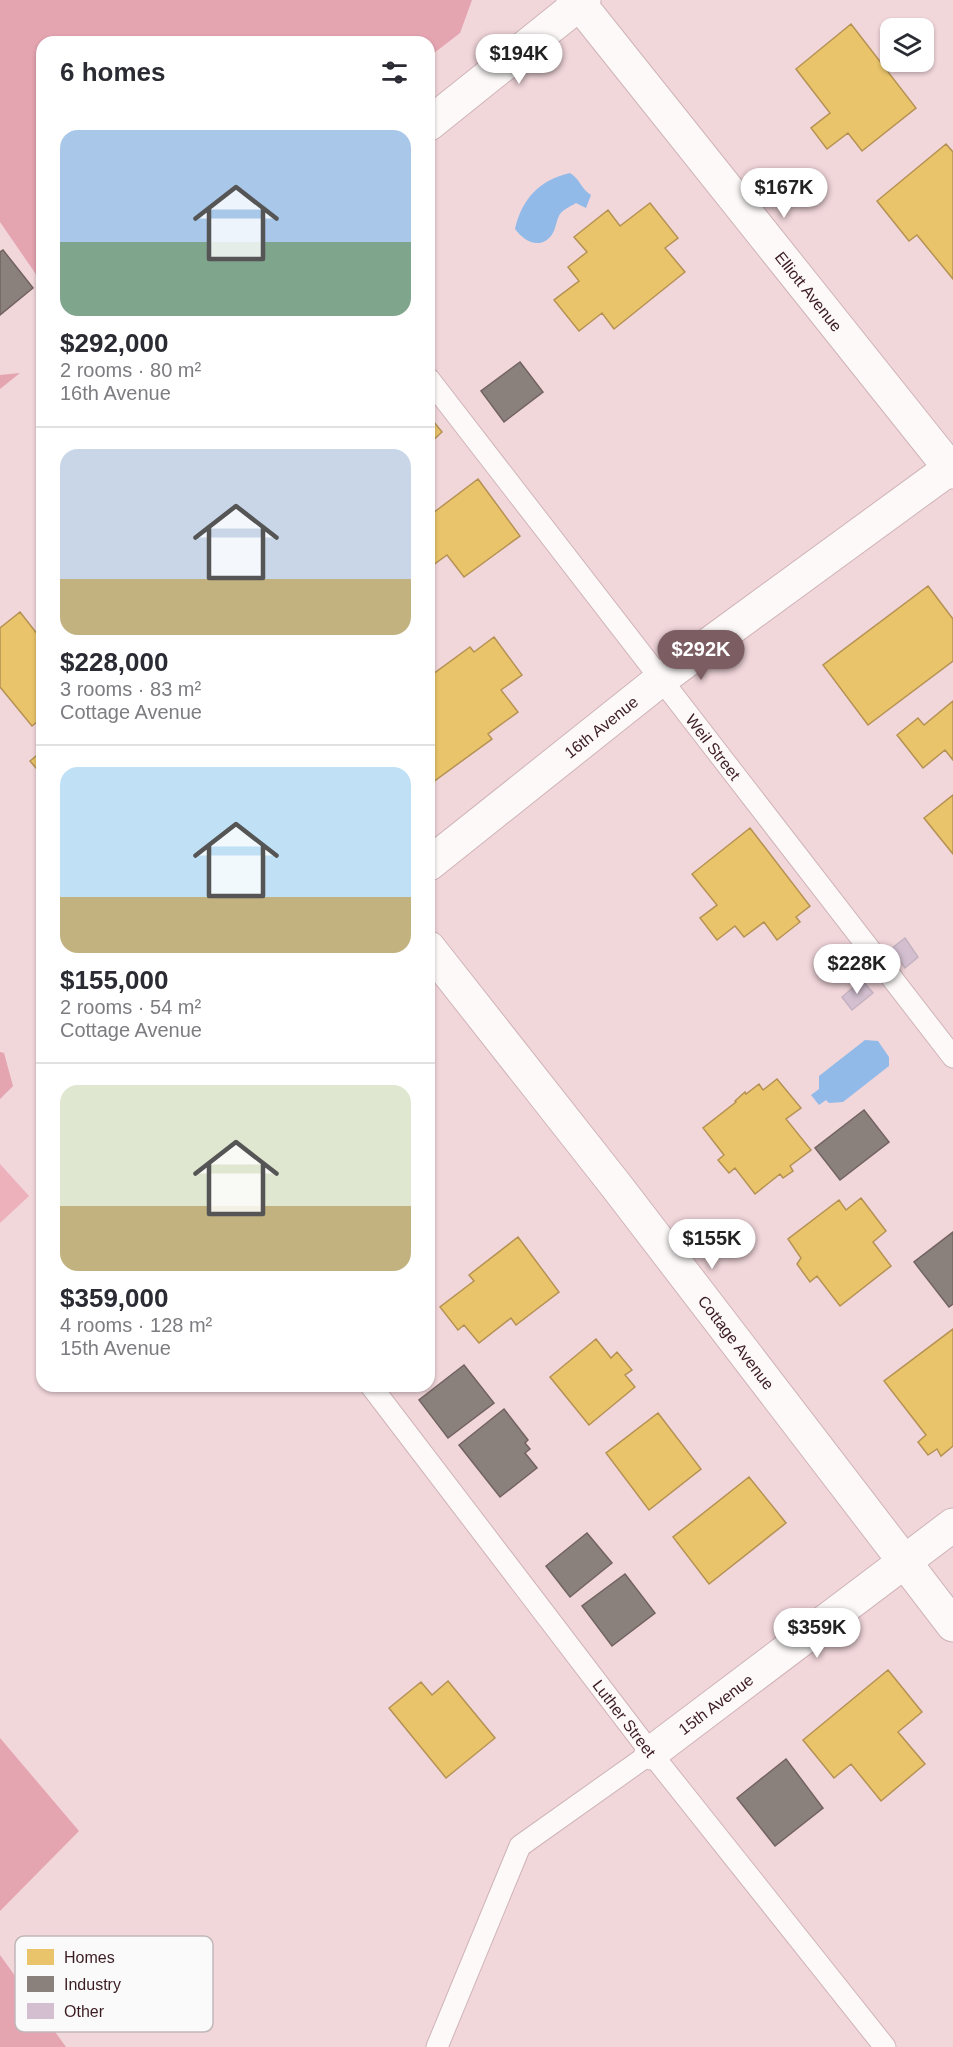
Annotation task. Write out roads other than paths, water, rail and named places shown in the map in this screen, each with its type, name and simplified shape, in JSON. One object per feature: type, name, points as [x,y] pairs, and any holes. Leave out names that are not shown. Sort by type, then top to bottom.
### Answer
[{"type":"street","points":[[435,119],[578,2]]},
{"type":"street","name":"Elliott Avenue","points":[[578,2],[952,468]]},
{"type":"street","name":"16th Avenue","points":[[435,859],[660,680],[952,468]]},
{"type":"street","name":"Cottage Avenue","points":[[435,956],[618,1188],[953,1625]]},
{"type":"street","name":"15th Avenue","points":[[651,1753],[953,1525]]},
{"type":"lane","name":"Weil Street","points":[[435,387],[953,1056]]},
{"type":"lane","name":"Luther Street","points":[[376,1392],[651,1753],[885,2047]]},
{"type":"lane","points":[[437,2047],[520,1846],[651,1753]]},
{"type":"water","points":[[570,173],[591,195],[586,208],[576,203],[560,214],[553,234],[546,240],[537,243],[527,240],[515,229],[527,200],[549,180]]},
{"type":"water","points":[[865,1040],[878,1041],[889,1057],[889,1066],[843,1102],[829,1103],[826,1100],[819,1105],[811,1095],[819,1089],[819,1076]]}]
